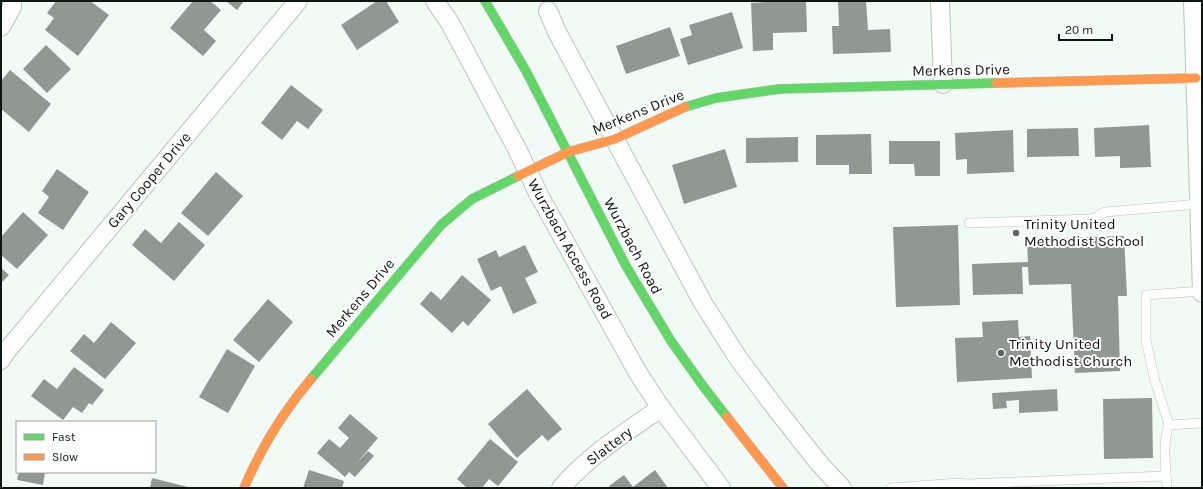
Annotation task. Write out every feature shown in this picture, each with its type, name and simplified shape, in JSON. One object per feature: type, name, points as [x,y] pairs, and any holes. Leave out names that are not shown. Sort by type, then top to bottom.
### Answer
[{"type":"street","points":[[1,27],[12,7],[12,1]]},
{"type":"street","name":"Gary Cooper Drive","points":[[1,360],[5,353],[298,1]]},
{"type":"street","name":"Wurzbach Access Road","points":[[435,1],[450,23],[517,149],[527,172],[638,373],[661,408],[720,488]]},
{"type":"street","name":"Wurzbach Road","points":[[485,1],[526,71],[626,266],[671,341],[703,386],[783,488]]},
{"type":"street","points":[[940,1],[943,84]]},
{"type":"street","points":[[1193,1],[1202,292]]},
{"type":"street","points":[[551,6],[558,34],[703,302],[738,358],[818,462],[842,488]]},
{"type":"street","name":"Merkens Drive","points":[[244,488],[258,456],[274,426],[294,399],[441,225],[472,199],[568,152],[615,139],[680,109],[716,98],[779,88],[1196,78]]},
{"type":"street","name":"Slattery","points":[[561,488],[592,457],[613,440],[661,408]]},
{"type":"lane","points":[[969,223],[1092,219],[1105,212],[1200,204]]},
{"type":"lane","points":[[1166,488],[1166,431],[1169,425],[1154,381],[1146,341],[1146,295],[1202,292]]},
{"type":"lane","points":[[1169,425],[1202,423]]},
{"type":"lane","points":[[890,488],[951,483],[968,486],[1166,476]]},
{"type":"building","points":[[56,1],[90,1],[109,15],[78,56],[45,30],[54,18],[47,13]]},
{"type":"building","points":[[193,1],[210,1],[221,10],[204,30],[216,41],[203,56],[170,28]]},
{"type":"building","points":[[226,1],[244,1],[237,10]]},
{"type":"building","points":[[377,1],[386,1],[399,22],[357,50],[341,25]]},
{"type":"building","points":[[766,1],[806,1],[807,32],[773,33],[773,50],[753,51],[751,3]]},
{"type":"building","points":[[838,1],[866,1],[868,30],[890,29],[891,52],[833,54],[832,26],[839,26]]},
{"type":"building","points":[[732,12],[743,48],[688,65],[680,39],[692,35],[689,25]]},
{"type":"building","points":[[670,27],[680,56],[626,74],[616,46]]},
{"type":"building","points":[[46,45],[71,69],[47,93],[23,69]]},
{"type":"building","points":[[10,70],[51,104],[29,132],[1,109],[1,81]]},
{"type":"building","points":[[291,85],[323,110],[308,129],[297,121],[282,140],[261,123]]},
{"type":"building","points":[[1149,125],[1151,167],[1120,168],[1120,156],[1095,157],[1094,128]]},
{"type":"building","points":[[1078,128],[1079,156],[1027,157],[1027,129]]},
{"type":"building","points":[[1013,130],[1014,172],[967,174],[967,159],[956,160],[955,133]]},
{"type":"building","points":[[871,134],[872,174],[849,174],[849,165],[816,165],[816,135]]},
{"type":"building","points":[[798,137],[798,162],[746,163],[746,138]]},
{"type":"building","points":[[889,141],[940,141],[940,176],[915,176],[914,164],[889,164]]},
{"type":"building","points":[[725,149],[737,187],[684,204],[672,165]]},
{"type":"building","points":[[57,169],[89,192],[63,230],[38,213],[49,197],[42,191]]},
{"type":"building","points":[[216,172],[243,196],[208,236],[181,213]]},
{"type":"building","points":[[23,212],[48,235],[17,269],[1,255],[1,237]]},
{"type":"building","points":[[179,222],[205,245],[174,281],[132,245],[145,229],[161,243]]},
{"type":"building","points":[[958,225],[960,305],[896,307],[893,227]]},
{"type":"building","points":[[1124,236],[1127,296],[1118,296],[1120,371],[1075,373],[1071,284],[1029,285],[1028,267],[1022,267],[1023,294],[973,295],[972,264],[1028,262],[1027,239]]},
{"type":"building","points":[[525,245],[538,272],[525,278],[537,303],[513,314],[501,286],[491,291],[477,259],[496,250],[499,257]]},
{"type":"building","points":[[1,268],[9,275],[1,283]]},
{"type":"building","points":[[462,275],[491,300],[468,326],[463,321],[452,333],[420,304],[431,291],[441,300]]},
{"type":"building","points":[[268,299],[293,322],[259,362],[233,340]]},
{"type":"building","points":[[1018,320],[1019,337],[1030,336],[1032,378],[957,382],[955,338],[983,337],[982,322]]},
{"type":"building","points":[[111,322],[136,343],[105,379],[70,351],[84,334],[94,343]]},
{"type":"building","points":[[227,349],[255,366],[228,413],[199,397]]},
{"type":"building","points":[[74,367],[104,390],[92,405],[89,403],[82,413],[73,407],[63,420],[31,396],[44,379],[57,389]]},
{"type":"building","points":[[527,389],[562,429],[548,441],[542,435],[517,458],[488,424]]},
{"type":"building","points":[[1057,389],[1058,411],[1019,413],[1019,400],[1006,401],[1007,408],[993,409],[992,393]]},
{"type":"building","points":[[1152,398],[1153,458],[1104,459],[1103,399]]},
{"type":"building","points":[[350,414],[378,438],[355,465],[368,451],[374,456],[355,477],[349,472],[345,477],[317,453],[329,439],[340,448],[349,438],[338,428]]},
{"type":"building","points":[[490,439],[518,462],[498,486],[489,479],[482,488],[467,488],[457,479]]},
{"type":"building","points":[[309,470],[344,481],[342,488],[303,488]]},
{"type":"building","points":[[655,470],[668,488],[611,488],[609,486],[624,475],[633,487]]},
{"type":"building","points":[[19,473],[45,473],[43,485],[17,480]]},
{"type":"building","points":[[152,478],[188,487],[188,488],[150,488]]},
{"type":"traffic: fast","points":[[485,1],[526,71],[626,266],[671,341],[727,417]]},
{"type":"traffic: fast","points":[[685,107],[716,98],[779,89],[996,83]]},
{"type":"traffic: fast","points":[[311,379],[441,225],[472,199],[518,176]]},
{"type":"traffic: slow","points":[[996,83],[1196,78]]},
{"type":"traffic: slow","points":[[518,176],[568,152],[615,139],[685,107]]},
{"type":"traffic: slow","points":[[244,488],[273,431],[291,404],[311,379]]},
{"type":"traffic: slow","points":[[727,417],[783,488]]},
{"type":"place","name":"Trinity United Methodist School","points":[[1016,233]]},
{"type":"place","name":"Trinity United Methodist Church","points":[[1001,353]]}]
